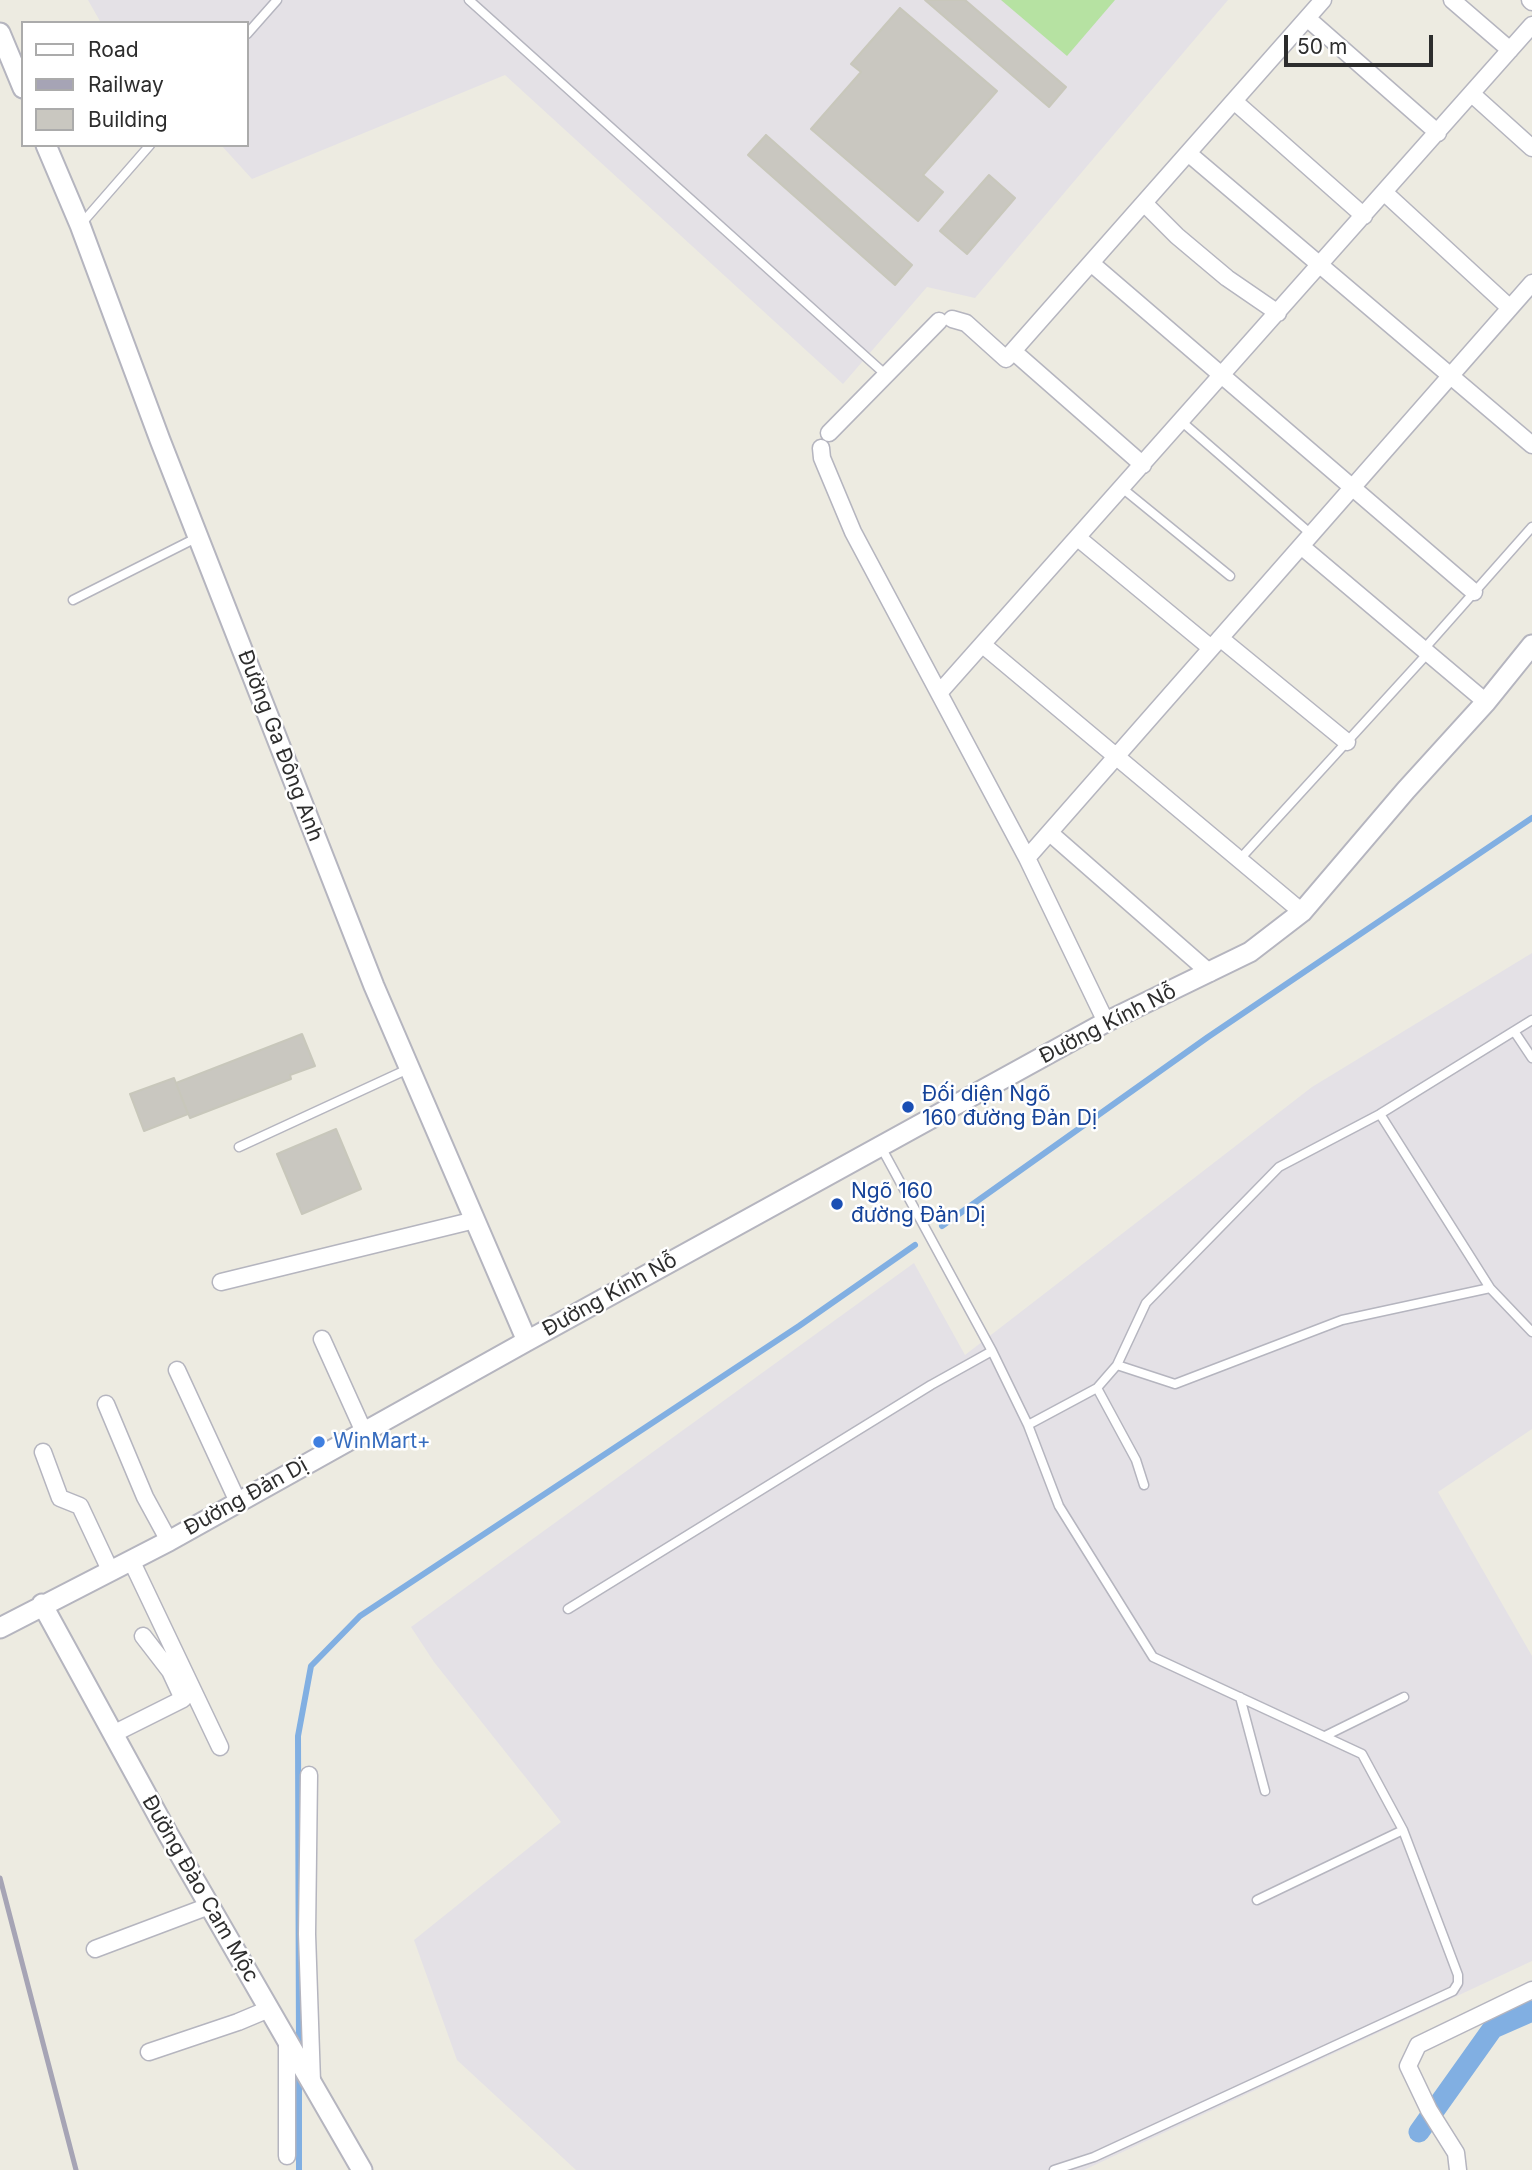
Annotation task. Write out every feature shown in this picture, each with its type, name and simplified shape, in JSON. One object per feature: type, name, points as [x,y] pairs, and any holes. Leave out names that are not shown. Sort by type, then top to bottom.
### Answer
[{"type":"street","points":[[829,433],[886,374],[945,320],[966,323],[1006,359],[1323,0]]},
{"type":"street","points":[[1452,0],[1510,50]]},
{"type":"street","points":[[1307,18],[1437,134]]},
{"type":"street","points":[[939,693],[1532,25]]},
{"type":"street","points":[[0,33],[21,83]]},
{"type":"street","points":[[1472,94],[1532,148]]},
{"type":"street","points":[[1234,101],[1364,216]]},
{"type":"street","name":"Đường Ga Đông Anh","points":[[47,147],[80,225],[198,537],[374,986],[527,1341]]},
{"type":"street","points":[[1188,153],[1532,444]]},
{"type":"street","points":[[1385,193],[1510,308]]},
{"type":"street","points":[[1144,204],[1227,278],[1278,313]]},
{"type":"street","points":[[1091,263],[1474,592]]},
{"type":"street","points":[[1027,858],[1532,283]]},
{"type":"street","points":[[1013,351],[1143,465]]},
{"type":"street","points":[[821,448],[822,458],[853,532],[1027,858],[1106,1023]]},
{"type":"street","points":[[1078,538],[1347,742]]},
{"type":"street","points":[[1306,540],[1426,651],[1486,702]]},
{"type":"street","points":[[983,645],[1302,912]]},
{"type":"street","name":"Đường Kính Nỗ","points":[[527,1341],[1106,1023],[1250,952],[1302,912],[1406,790],[1530,653]]},
{"type":"street","points":[[1050,833],[1210,973]]},
{"type":"street","points":[[221,1283],[475,1220]]},
{"type":"street","points":[[322,1339],[364,1432]]},
{"type":"street","name":"Đường Đản Dị","points":[[0,1628],[42,1604],[169,1541],[527,1341]]},
{"type":"street","points":[[177,1370],[238,1502]]},
{"type":"street","points":[[106,1404],[145,1497],[169,1541]]},
{"type":"street","points":[[43,1452],[60,1498],[80,1506],[110,1570]]},
{"type":"street","points":[[131,1560],[220,1747]]},
{"type":"street","name":"Đường Đào Cam Mộc","points":[[42,1604],[209,1906],[362,2170]]},
{"type":"street","points":[[113,1734],[183,1699],[170,1671],[144,1636]]},
{"type":"street","points":[[309,1775],[307,1934],[310,2081]]},
{"type":"street","points":[[95,1949],[209,1906]]},
{"type":"street","points":[[1458,2170],[1456,2153],[1432,2116],[1408,2066],[1418,2045],[1532,1990]]},
{"type":"street","points":[[149,2052],[269,2009]]},
{"type":"street","points":[[287,2156],[290,2047]]},
{"type":"lane","points":[[248,33],[277,0]]},
{"type":"lane","points":[[469,0],[886,374]]},
{"type":"lane","points":[[80,225],[148,147]]},
{"type":"lane","points":[[1181,421],[1306,540]]},
{"type":"lane","points":[[1122,488],[1230,576]]},
{"type":"lane","points":[[1239,860],[1347,742],[1532,527]]},
{"type":"lane","points":[[73,600],[198,537]]},
{"type":"lane","points":[[1028,1424],[1097,1388],[1117,1366],[1146,1303],[1279,1167],[1380,1114],[1532,1020]]},
{"type":"lane","points":[[1514,1031],[1532,1058]]},
{"type":"lane","points":[[239,1147],[410,1069]]},
{"type":"lane","points":[[1380,1114],[1490,1288],[1532,1332]]},
{"type":"lane","points":[[880,1146],[992,1351],[1028,1424],[1059,1506],[1153,1657],[1362,1754],[1403,1830],[1458,1975],[1458,1983],[1453,1991],[1094,2157],[1054,2170]]},
{"type":"lane","points":[[1117,1366],[1175,1384],[1342,1320],[1490,1288]]},
{"type":"lane","points":[[568,1609],[931,1385],[992,1351]]},
{"type":"lane","points":[[1097,1388],[1136,1460],[1144,1485]]},
{"type":"lane","points":[[1240,1697],[1265,1791]]},
{"type":"lane","points":[[1325,1736],[1404,1697]]},
{"type":"lane","points":[[1257,1900],[1403,1830]]},
{"type":"shaded area","points":[[88,0],[1228,0],[975,298],[927,287],[843,384],[505,75],[252,179],[223,147],[248,147],[248,21],[100,21]]},
{"type":"shaded area","points":[[1532,953],[1532,1429],[1438,1492],[1532,1656],[1532,1961],[1084,2170],[576,2170],[457,2060],[414,1940],[561,1822],[434,1662],[411,1627],[914,1263],[965,1355],[1312,1087]]},
{"type":"green space","points":[[1001,0],[1115,0],[1067,56]]},
{"type":"building","points":[[925,0],[965,0],[1066,87],[1049,107]]},
{"type":"building","points":[[900,8],[997,91],[923,175],[943,192],[918,221],[811,129],[861,72],[851,64]]},
{"type":"building","points":[[766,135],[912,265],[895,285],[748,155]]},
{"type":"building","points":[[989,175],[1015,198],[967,254],[940,231]]},
{"type":"building","points":[[302,1034],[315,1066],[290,1075],[291,1079],[190,1118],[176,1083]]},
{"type":"building","points":[[174,1078],[188,1114],[144,1131],[130,1094]]},
{"type":"building","points":[[336,1129],[361,1189],[302,1214],[277,1154]]},
{"type":"waterway","points":[[942,1226],[1208,1037],[1532,818]]},
{"type":"waterway","points":[[299,2049],[298,1736],[311,1666],[360,1616],[799,1326],[915,1245]]},
{"type":"waterway","points":[[1419,2132],[1493,2028],[1532,2011]]},
{"type":"waterway","points":[[299,2074],[299,2170]]},
{"type":"railway","points":[[0,1878],[76,2170]]},
{"type":"place","name":"Đối diện Ngõ 160 đường Đản Dị","points":[[908,1107]]},
{"type":"place","name":"Ngõ 160 đường Đản Dị","points":[[837,1204]]},
{"type":"place","name":"WinMart+","points":[[319,1442]]}]
